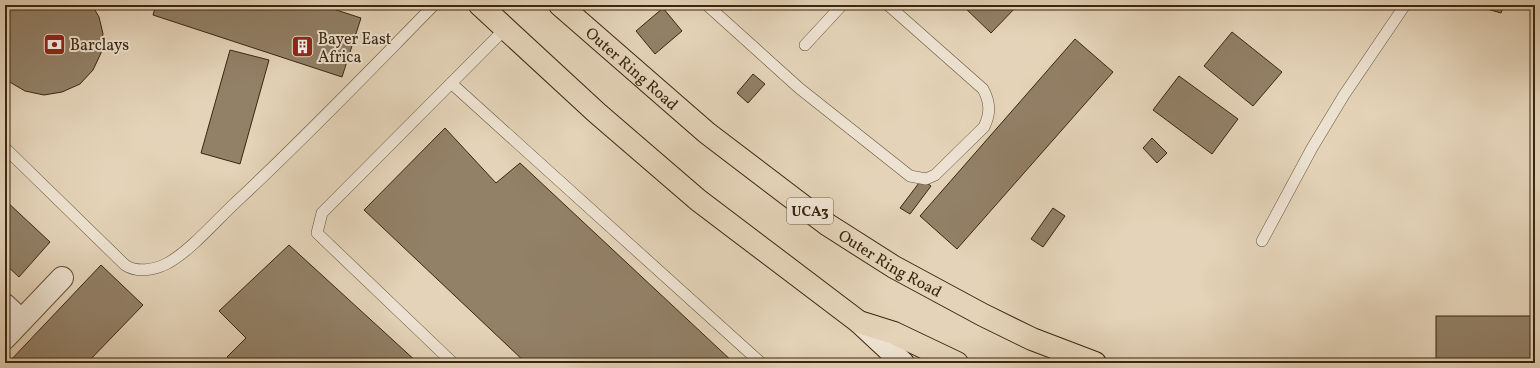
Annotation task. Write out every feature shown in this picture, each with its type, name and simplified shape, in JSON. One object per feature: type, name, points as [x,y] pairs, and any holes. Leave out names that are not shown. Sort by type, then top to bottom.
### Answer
[{"type":"main road","points":[[480,5],[597,112],[698,200],[859,322],[894,333],[957,363]]},
{"type":"main road","name":"Outer Ring Road","points":[[560,5],[707,134],[828,225],[894,267],[984,315],[1032,339],[1095,363]]},
{"type":"street","points":[[5,338],[62,278]]},
{"type":"street","points":[[5,305],[21,320]]},
{"type":"street","points":[[859,322],[903,363]]},
{"type":"lane","points":[[5,148],[125,265],[136,270],[158,267],[167,264],[182,252],[264,176],[434,5]]},
{"type":"lane","points":[[707,5],[811,98],[910,176],[926,179],[935,175],[984,127],[989,118],[989,104],[983,89],[888,5]]},
{"type":"lane","points":[[805,44],[842,5]]},
{"type":"lane","points":[[1262,240],[1312,148],[1344,95],[1405,5]]},
{"type":"lane","points":[[453,363],[317,233],[322,213],[506,29]]},
{"type":"lane","points":[[451,83],[761,363]]},
{"type":"building","name":"Barclays","points":[[5,5],[92,5],[99,17],[103,34],[101,53],[93,70],[80,84],[62,92],[44,95],[25,91],[8,81],[5,77]]},
{"type":"building","name":"Bayer East Africa","points":[[156,5],[321,5],[361,18],[342,77],[153,15]]},
{"type":"building","points":[[962,5],[1018,5],[991,33]]},
{"type":"building","points":[[1473,5],[1504,5],[1501,13]]},
{"type":"building","points":[[663,8],[682,31],[655,54],[636,31]]},
{"type":"building","points":[[1232,32],[1282,72],[1253,106],[1204,66]]},
{"type":"building","points":[[1075,39],[1113,72],[957,249],[920,216]]},
{"type":"building","points":[[230,50],[269,60],[240,164],[201,153]]},
{"type":"building","points":[[753,74],[765,84],[748,103],[737,93]]},
{"type":"building","points":[[1179,76],[1238,119],[1212,154],[1153,110]]},
{"type":"building","points":[[445,128],[496,183],[520,163],[734,363],[526,363],[364,210]]},
{"type":"building","points":[[1152,138],[1167,153],[1157,163],[1143,148]]},
{"type":"building","points":[[922,179],[931,186],[910,214],[900,208]]},
{"type":"building","points":[[5,200],[50,242],[19,277],[5,264]]},
{"type":"building","points":[[1053,208],[1065,216],[1043,247],[1031,239]]},
{"type":"building","points":[[289,245],[418,363],[233,363],[227,357],[246,338],[219,311]]},
{"type":"building","points":[[101,265],[143,305],[87,363],[8,363]]},
{"type":"building","points":[[1436,316],[1535,316],[1535,363],[1436,363]]},
{"type":"place","name":"Barclays","points":[[54,44]]},
{"type":"place","name":"Bayer East Africa","points":[[302,47]]}]
